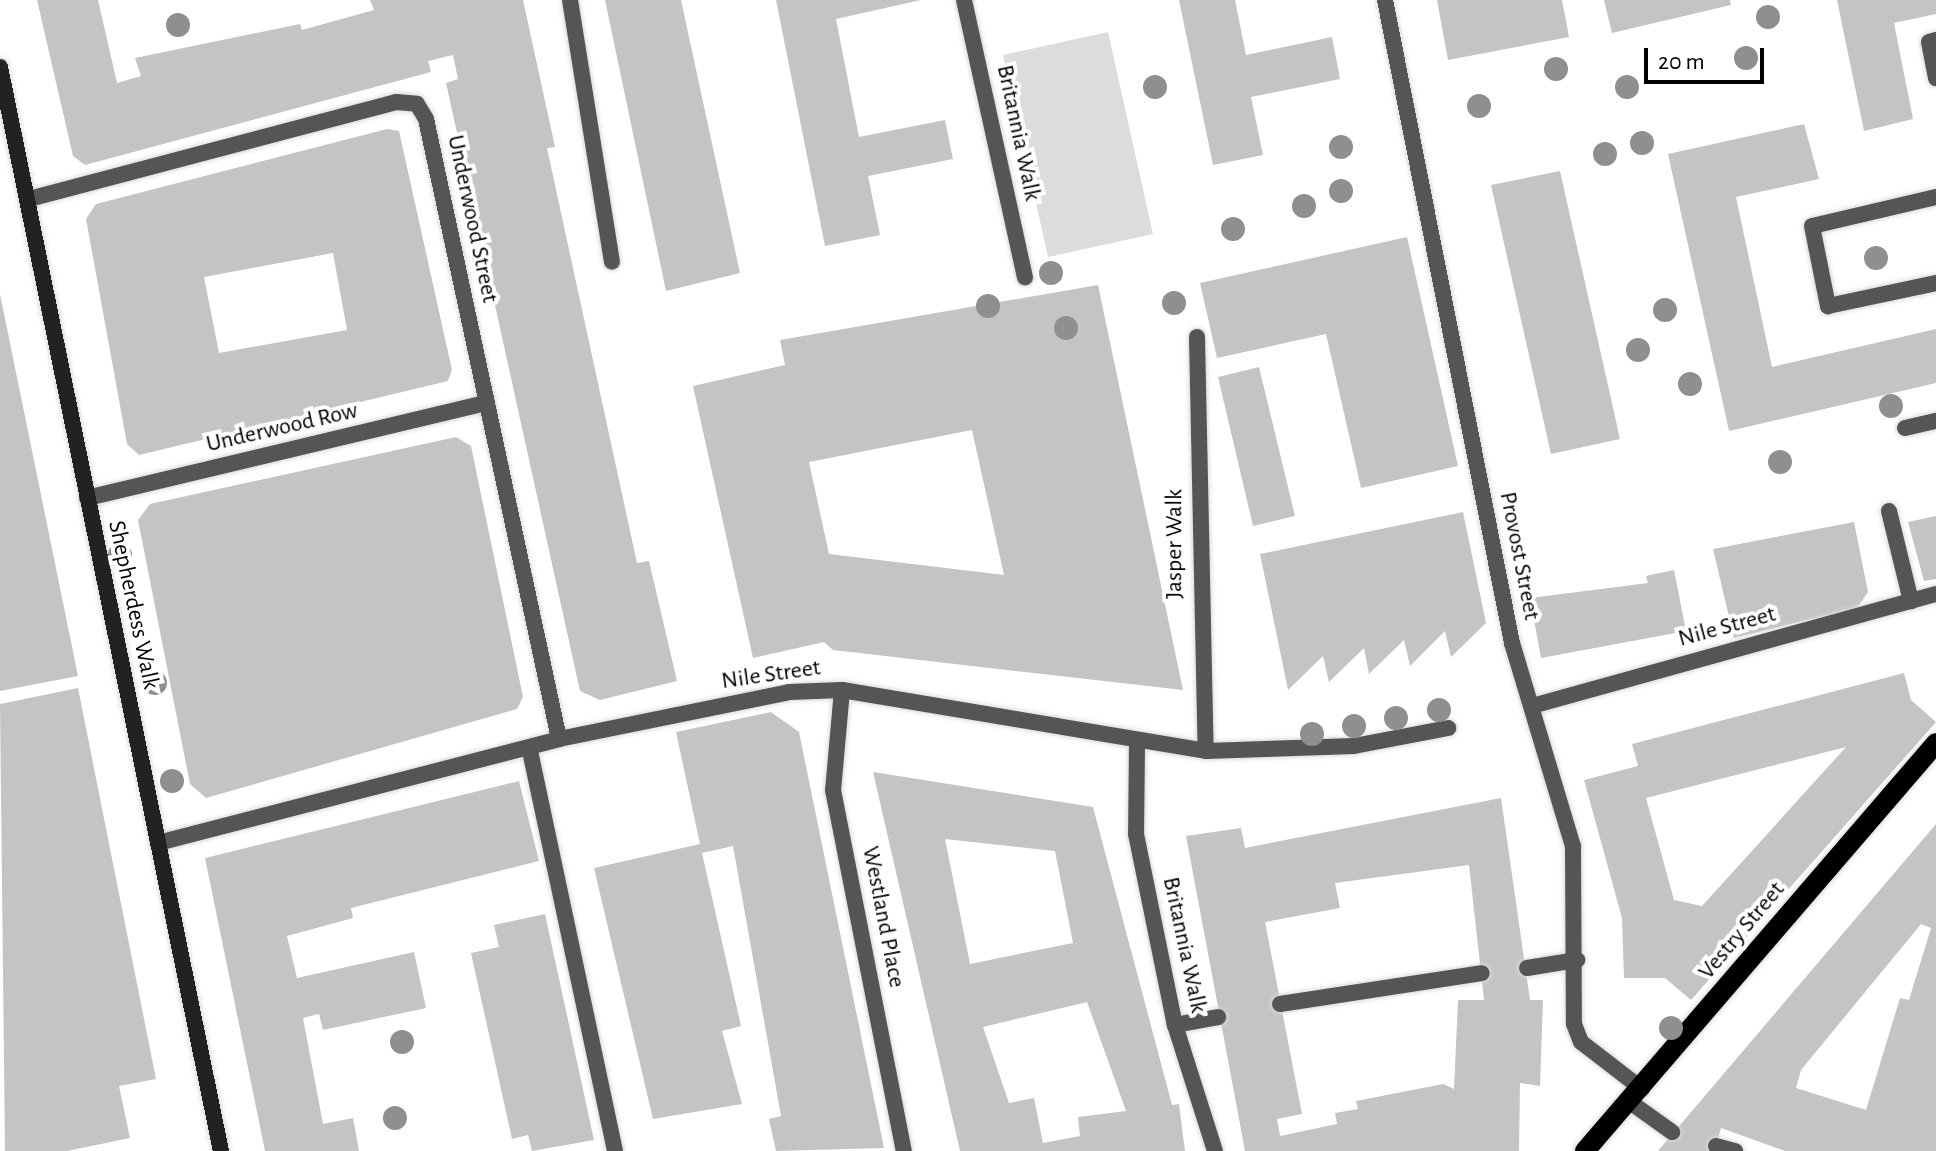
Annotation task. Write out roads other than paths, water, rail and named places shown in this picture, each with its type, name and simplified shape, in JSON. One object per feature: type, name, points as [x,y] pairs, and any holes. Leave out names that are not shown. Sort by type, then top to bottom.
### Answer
[{"type":"main road","name":"Shepherdess Walk","points":[[0,67],[221,1151]]},
{"type":"main road","name":"Vestry Street","points":[[1585,1151],[1636,1096],[1936,743]]},
{"type":"street","points":[[570,0],[612,262]]},
{"type":"street","name":"Britannia Walk","points":[[964,0],[1025,277]]},
{"type":"street","name":"Provost Street","points":[[1385,0],[1512,643],[1573,846],[1577,960],[1574,1024],[1581,1042],[1672,1132]]},
{"type":"street","points":[[1936,40],[1929,42],[1936,78]]},
{"type":"street","name":"Underwood Street","points":[[29,199],[396,102],[417,104],[487,403],[559,739]]},
{"type":"street","points":[[1936,197],[1812,226],[1828,306],[1936,283]]},
{"type":"street","name":"Jasper Walk","points":[[1197,337],[1206,751]]},
{"type":"street","name":"Underwood Row","points":[[87,498],[487,403]]},
{"type":"street","points":[[1905,428],[1936,421]]},
{"type":"street","points":[[1889,511],[1911,601]]},
{"type":"street","name":"Nile Street","points":[[1532,706],[1911,601],[1934,598]]},
{"type":"street","name":"Nile Street","points":[[158,843],[530,751],[559,739],[789,692],[842,690],[1137,744],[1206,751],[1354,746],[1448,728]]},
{"type":"street","name":"Westland Place","points":[[842,690],[833,790],[904,1151]]},
{"type":"street","name":"Britannia Walk","points":[[1137,744],[1136,834],[1175,1025],[1215,1151]]},
{"type":"street","points":[[530,751],[615,1151]]},
{"type":"street","points":[[1527,968],[1577,960]]},
{"type":"street","points":[[1280,1004],[1482,973]]},
{"type":"street","points":[[1175,1025],[1218,1017]]},
{"type":"street","points":[[1716,1146],[1735,1151]]}]
